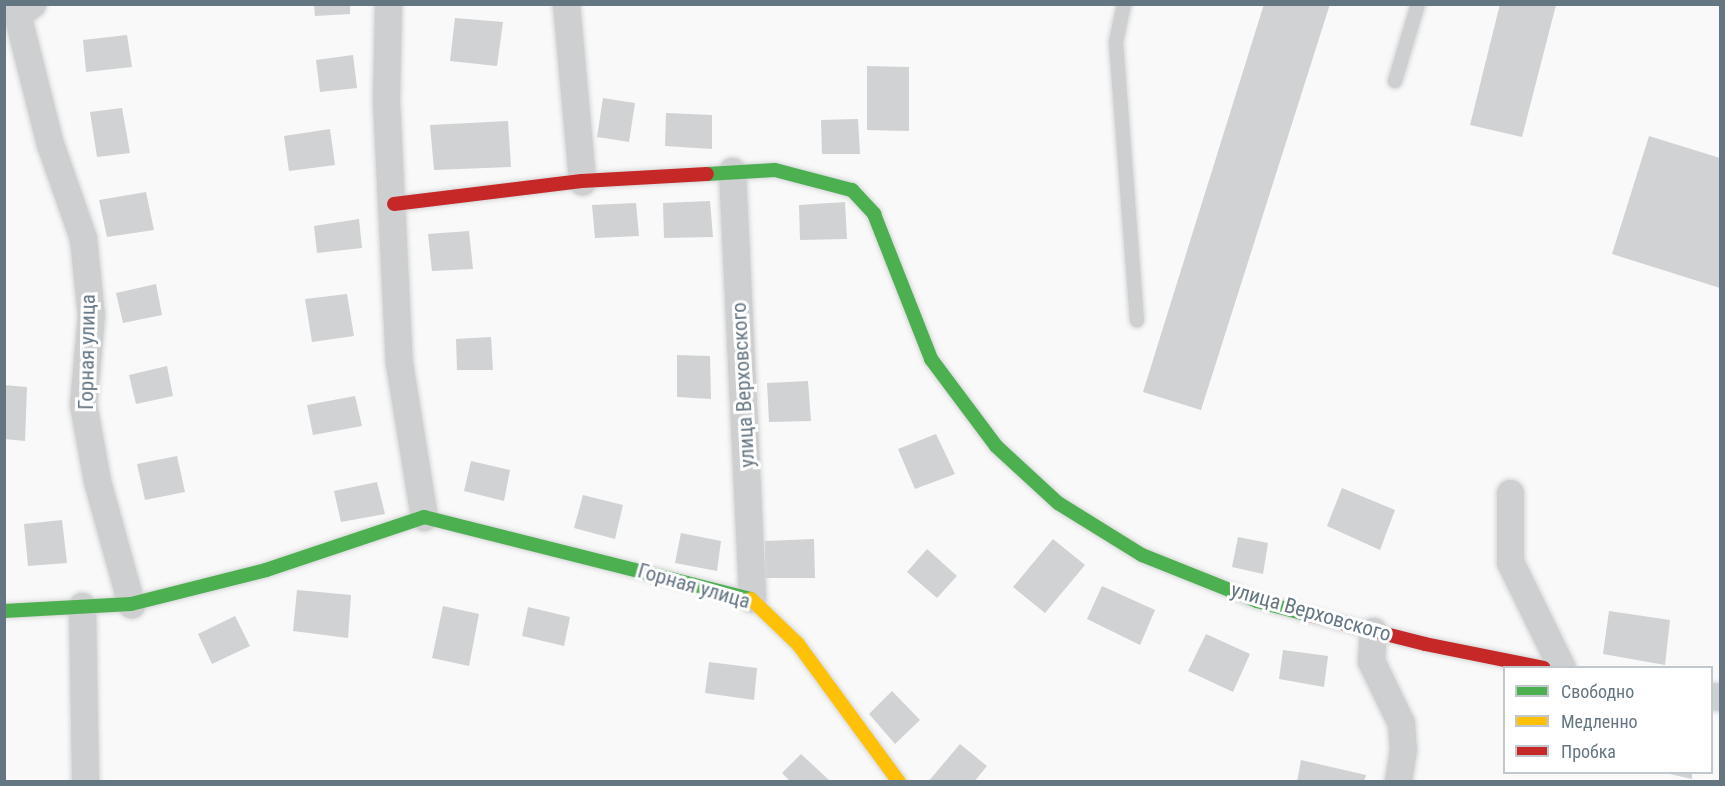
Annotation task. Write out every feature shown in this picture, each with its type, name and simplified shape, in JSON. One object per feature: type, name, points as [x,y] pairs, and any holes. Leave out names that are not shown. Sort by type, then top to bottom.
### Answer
[{"type":"street","points":[[4,611],[131,604],[266,570],[424,517],[399,363],[394,204],[386,101],[388,4]]},
{"type":"street","points":[[566,4],[582,181]]},
{"type":"street","name":"Горная улица","points":[[20,8],[50,144],[83,238],[91,315],[82,404],[97,481],[131,604]]},
{"type":"street","name":"улица Верховского","points":[[394,204],[582,181],[732,171],[775,170],[852,190],[874,214],[931,359],[996,446],[1058,503],[1142,555],[1257,601],[1373,631],[1535,666]]},
{"type":"street","name":"улица Верховского","points":[[732,171],[752,598]]},
{"type":"street","points":[[1510,493],[1509,562],[1561,666]]},
{"type":"street","name":"Горная улица","points":[[424,517],[752,598],[798,644],[887,778]]},
{"type":"street","points":[[82,606],[85,782]]},
{"type":"street","points":[[1373,631],[1371,661],[1401,723],[1403,749],[1398,782]]},
{"type":"lane","points":[[1124,4],[1116,42],[1137,320]]},
{"type":"lane","points":[[1395,81],[1418,4]]},
{"type":"building","points":[[314,4],[350,4],[350,14],[315,16]]},
{"type":"building","points":[[1264,4],[1330,4],[1201,410],[1143,392]]},
{"type":"building","points":[[1500,4],[1556,5],[1522,137],[1470,125]]},
{"type":"building","points":[[455,18],[503,22],[497,66],[450,61]]},
{"type":"building","points":[[127,35],[132,67],[86,72],[83,40]]},
{"type":"building","points":[[353,55],[357,88],[320,92],[316,60]]},
{"type":"building","points":[[867,66],[909,67],[909,131],[867,130]]},
{"type":"building","points":[[603,98],[635,103],[629,142],[597,137]]},
{"type":"building","points":[[122,108],[130,153],[97,157],[90,112]]},
{"type":"building","points":[[666,113],[712,115],[712,149],[665,146]]},
{"type":"building","points":[[858,119],[860,154],[822,154],[821,120]]},
{"type":"building","points":[[508,121],[511,167],[434,170],[430,125]]},
{"type":"building","points":[[330,129],[335,165],[289,171],[284,136]]},
{"type":"building","points":[[1649,136],[1720,158],[1720,288],[1612,254]]},
{"type":"building","points":[[146,192],[154,230],[107,237],[99,200]]},
{"type":"building","points":[[710,201],[713,237],[664,238],[663,203]]},
{"type":"building","points":[[845,202],[847,239],[800,240],[799,205]]},
{"type":"building","points":[[636,203],[639,236],[595,238],[592,205]]},
{"type":"building","points":[[359,219],[362,248],[317,253],[314,226]]},
{"type":"building","points":[[469,231],[473,269],[432,271],[428,234]]},
{"type":"building","points":[[156,284],[162,315],[123,323],[116,293]]},
{"type":"building","points":[[347,294],[354,336],[312,342],[305,299]]},
{"type":"building","points":[[491,337],[493,370],[457,370],[456,339]]},
{"type":"building","points":[[677,355],[710,356],[711,399],[677,397]]},
{"type":"building","points":[[167,366],[173,396],[136,404],[129,375]]},
{"type":"building","points":[[808,381],[811,421],[769,422],[767,383]]},
{"type":"building","points":[[4,385],[27,387],[25,441],[4,439]]},
{"type":"building","points":[[355,396],[362,426],[313,435],[307,405]]},
{"type":"building","points":[[936,434],[955,474],[915,489],[898,449]]},
{"type":"building","points":[[177,456],[185,492],[145,500],[137,464]]},
{"type":"building","points":[[471,461],[510,470],[504,501],[464,491]]},
{"type":"building","points":[[377,482],[385,514],[341,522],[334,491]]},
{"type":"building","points":[[1342,488],[1395,510],[1380,550],[1327,526]]},
{"type":"building","points":[[583,495],[623,505],[615,539],[574,528]]},
{"type":"building","points":[[62,520],[67,563],[28,566],[24,524]]},
{"type":"building","points":[[681,533],[721,541],[717,571],[675,563]]},
{"type":"building","points":[[1238,537],[1268,543],[1263,574],[1232,567]]},
{"type":"building","points":[[814,539],[815,578],[765,578],[765,541]]},
{"type":"building","points":[[1053,539],[1085,565],[1045,613],[1013,587]]},
{"type":"building","points":[[927,549],[957,576],[937,598],[907,572]]},
{"type":"building","points":[[1102,586],[1155,610],[1140,645],[1087,619]]},
{"type":"building","points":[[297,590],[351,595],[348,638],[293,631]]},
{"type":"building","points":[[443,606],[479,614],[469,666],[432,658]]},
{"type":"building","points":[[528,607],[570,617],[564,646],[522,636]]},
{"type":"building","points":[[1609,611],[1670,620],[1665,665],[1603,654]]},
{"type":"building","points":[[235,616],[250,646],[212,664],[198,634]]},
{"type":"building","points":[[1206,634],[1250,654],[1233,692],[1188,671]]},
{"type":"building","points":[[1283,650],[1328,656],[1324,687],[1279,679]]},
{"type":"building","points":[[709,662],[757,668],[754,700],[705,693]]},
{"type":"building","points":[[892,691],[920,720],[895,744],[869,714]]},
{"type":"building","points":[[960,744],[987,766],[974,782],[928,782]]},
{"type":"building","points":[[801,754],[829,780],[827,782],[791,782],[782,773]]},
{"type":"building","points":[[1301,760],[1366,775],[1364,782],[1297,782]]},
{"type":"building","points":[[1670,774],[1692,774],[1692,779]]},
{"type":"traffic: fast","points":[[707,174],[775,170],[852,190],[874,214],[931,359],[996,446],[1058,503],[1142,555],[1257,601],[1306,614]]},
{"type":"traffic: fast","points":[[4,611],[131,604],[266,570],[424,517],[751,599]]},
{"type":"traffic: slow","points":[[751,599],[798,644],[899,782]]},
{"type":"traffic: jam","points":[[394,204],[582,181],[707,174]]},
{"type":"traffic: jam","points":[[1306,614],[1425,644],[1534,666]]}]
